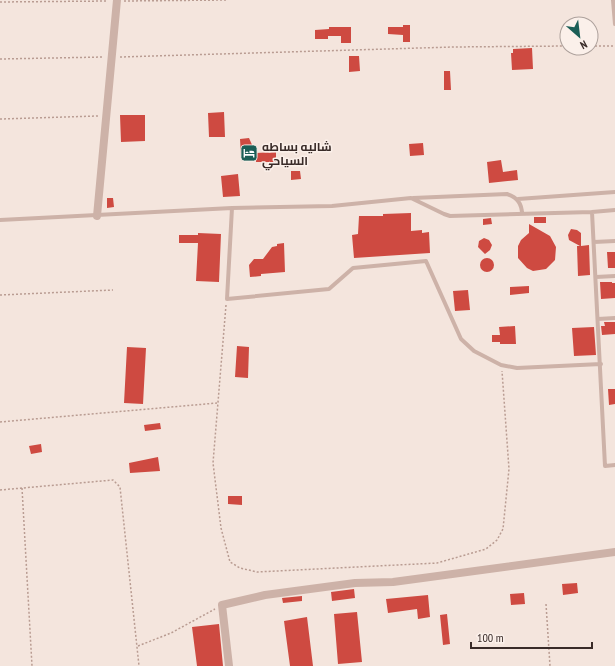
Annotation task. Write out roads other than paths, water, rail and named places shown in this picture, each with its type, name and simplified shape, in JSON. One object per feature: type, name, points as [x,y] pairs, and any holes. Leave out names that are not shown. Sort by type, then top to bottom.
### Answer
[{"type":"street","points":[[97,216],[105,116],[113,57],[117,0]]},
{"type":"street","points":[[229,666],[222,605],[264,595],[355,583],[393,582],[615,552]]},
{"type":"lane","points":[[613,0],[615,24]]},
{"type":"lane","points":[[518,199],[615,192]]},
{"type":"lane","points":[[0,220],[232,208],[332,206],[411,198],[507,194],[518,199],[522,208],[522,214]]},
{"type":"lane","points":[[411,198],[450,216],[615,210]]},
{"type":"lane","points":[[232,208],[227,299],[329,289],[353,268],[426,261],[464,343],[474,351],[502,365],[517,368],[601,364]]},
{"type":"lane","points":[[592,212],[601,364],[605,466],[615,465]]},
{"type":"lane","points":[[594,242],[615,241]]},
{"type":"lane","points":[[596,277],[615,276]]},
{"type":"lane","points":[[598,319],[615,318]]},
{"type":"place","name":"شاليه بساطه السياحي","points":[[249,153]]}]
